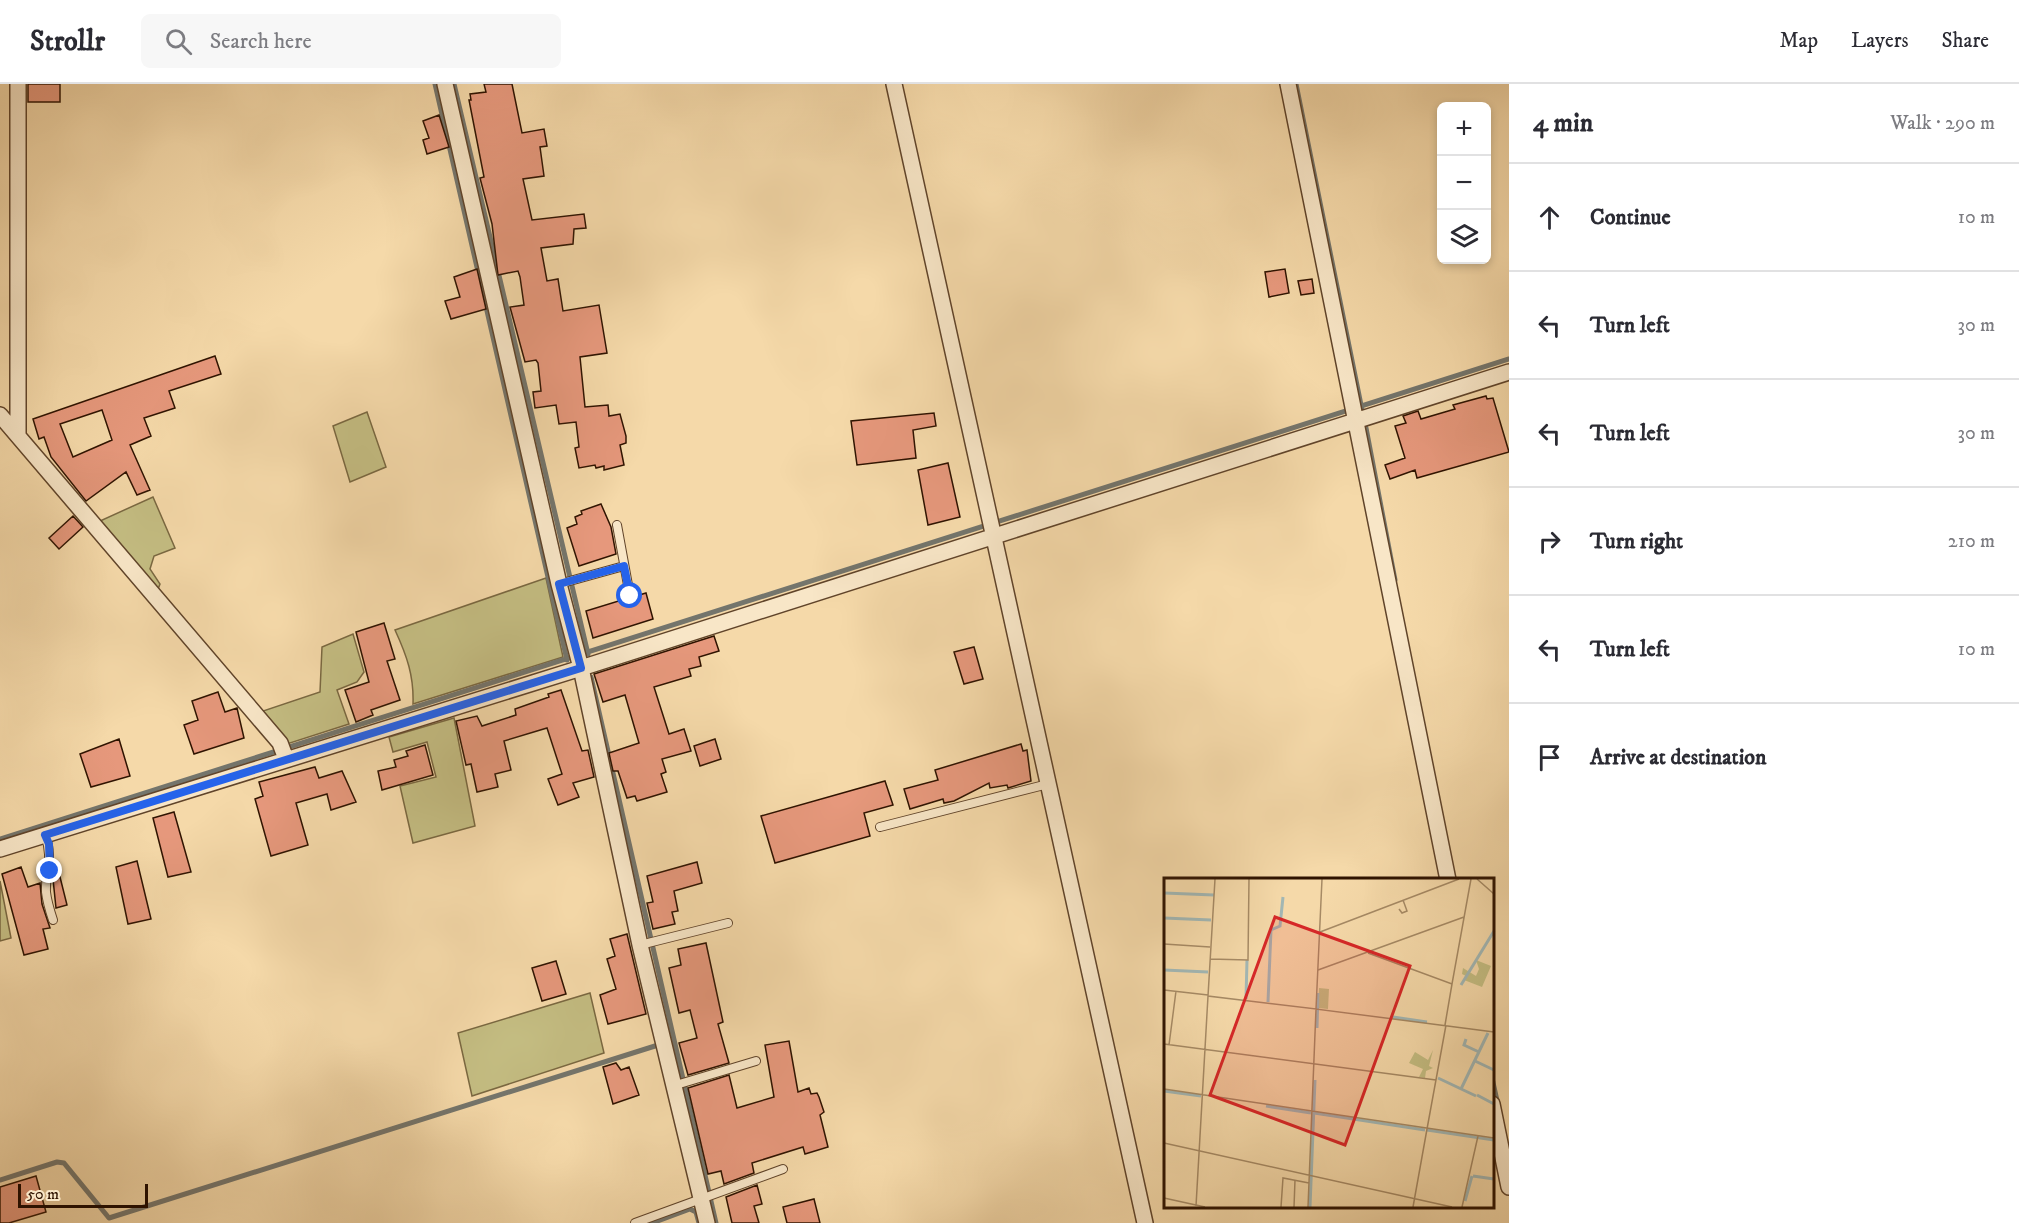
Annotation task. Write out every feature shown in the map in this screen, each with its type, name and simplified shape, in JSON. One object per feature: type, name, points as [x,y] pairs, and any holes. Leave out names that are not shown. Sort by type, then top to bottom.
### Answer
[{"type":"street","points":[[18,84],[18,435]]},
{"type":"street","points":[[445,84],[567,581],[579,661],[708,1197],[707,1223]]},
{"type":"street","points":[[894,84],[1144,1223]]},
{"type":"street","points":[[1288,84],[1448,878]]},
{"type":"street","points":[[0,849],[47,839],[284,754],[993,530],[1354,413],[1509,372]]},
{"type":"street","points":[[0,414],[284,754]]},
{"type":"street","points":[[1494,1114],[1509,1186]]},
{"type":"lane","points":[[617,525],[630,596]]},
{"type":"lane","points":[[567,581],[624,566]]},
{"type":"lane","points":[[880,827],[1048,784]]},
{"type":"lane","points":[[47,839],[50,871],[46,889],[53,920]]},
{"type":"lane","points":[[648,943],[728,923]]},
{"type":"lane","points":[[681,1083],[756,1061]]},
{"type":"lane","points":[[635,1223],[783,1169]]},
{"type":"shaded area","points":[[367,412],[386,467],[350,482],[333,426]]},
{"type":"shaded area","points":[[153,497],[175,548],[154,556],[150,569],[160,584],[158,589],[100,521]]},
{"type":"shaded area","points":[[546,578],[563,657],[413,704],[409,666],[395,630]]},
{"type":"shaded area","points":[[353,634],[364,672],[357,682],[337,690],[349,724],[287,744],[260,712],[320,692],[322,647]]},
{"type":"shaded area","points":[[454,718],[475,826],[413,843],[400,786],[436,777],[427,742],[393,752],[389,737]]},
{"type":"shaded area","points":[[0,881],[11,938],[0,941]]},
{"type":"shaded area","points":[[590,993],[604,1053],[472,1096],[458,1033]]},
{"type":"building","points":[[28,84],[60,84],[60,102],[28,102]]},
{"type":"building","points":[[484,84],[512,84],[522,133],[544,129],[547,146],[540,147],[544,176],[523,179],[532,220],[584,214],[586,228],[574,229],[573,244],[541,248],[547,281],[558,279],[563,311],[599,305],[607,353],[580,357],[585,407],[608,405],[609,416],[620,414],[626,436],[626,443],[620,445],[624,465],[604,470],[604,466],[596,468],[595,465],[579,468],[575,448],[579,447],[576,422],[559,424],[556,405],[535,408],[533,392],[541,391],[538,363],[536,360],[525,362],[510,307],[524,305],[520,277],[518,271],[498,275],[492,224],[480,178],[484,177],[469,100],[471,100],[470,94],[486,92]]},
{"type":"building","points":[[439,115],[449,147],[427,154],[423,140],[429,138],[423,121]]},
{"type":"building","points":[[477,269],[486,309],[451,319],[445,301],[460,297],[454,277]]},
{"type":"building","points":[[1285,269],[1289,293],[1269,297],[1265,272]]},
{"type":"building","points":[[1312,279],[1314,293],[1301,295],[1298,281]]},
{"type":"building","points":[[215,356],[221,374],[169,391],[175,408],[144,418],[151,436],[130,445],[150,490],[137,495],[126,472],[86,501],[51,457],[44,437],[39,439],[33,419]],"holes":[[[102,410],[112,440],[73,457],[60,424]]]},
{"type":"building","points":[[1486,396],[1487,399],[1493,398],[1509,452],[1417,478],[1415,470],[1390,479],[1385,465],[1405,458],[1395,426],[1406,423],[1403,416],[1418,411],[1421,419],[1455,409],[1453,405]]},
{"type":"building","points":[[934,413],[936,426],[913,430],[916,458],[857,465],[851,421]]},
{"type":"building","points":[[948,463],[960,517],[928,525],[918,470]]},
{"type":"building","points":[[601,504],[611,527],[616,554],[579,566],[567,528],[577,524],[575,517],[582,514],[581,511]]},
{"type":"building","points":[[73,516],[83,527],[59,549],[49,538]]},
{"type":"building","points":[[646,593],[653,619],[593,638],[586,611],[625,599],[632,602],[636,596]]},
{"type":"building","points":[[384,623],[395,659],[387,661],[400,700],[371,710],[373,715],[356,722],[345,690],[369,682],[356,632]]},
{"type":"building","points":[[714,636],[719,651],[699,657],[701,666],[689,669],[691,676],[654,687],[669,734],[684,729],[691,751],[662,759],[666,772],[661,774],[667,792],[637,801],[635,796],[627,798],[618,771],[613,771],[609,753],[639,743],[625,695],[603,702],[594,674]]},
{"type":"building","points":[[974,647],[983,679],[964,684],[954,652]]},
{"type":"building","points":[[561,690],[582,751],[588,750],[594,777],[573,783],[579,797],[558,805],[548,779],[562,774],[547,728],[504,741],[511,770],[495,774],[498,787],[477,792],[471,764],[466,765],[456,721],[477,716],[482,726],[516,715],[515,709],[549,697],[548,694]]},
{"type":"building","points":[[218,692],[225,712],[237,708],[244,738],[194,754],[184,725],[198,720],[192,701]]},
{"type":"building","points":[[119,739],[130,776],[91,787],[80,754]]},
{"type":"building","points":[[715,739],[721,759],[700,766],[694,746]]},
{"type":"building","points":[[1021,744],[1023,751],[1027,750],[1031,781],[1008,788],[1007,785],[990,788],[989,783],[954,801],[944,803],[943,799],[910,809],[904,789],[938,780],[935,770]]},
{"type":"building","points":[[425,745],[433,775],[382,790],[378,771],[396,767],[394,760],[408,756],[406,751]]},
{"type":"building","points":[[315,767],[319,778],[342,771],[356,802],[331,810],[327,794],[296,803],[308,845],[271,856],[255,799],[263,796],[259,782]]},
{"type":"building","points":[[885,781],[893,805],[864,813],[870,836],[775,863],[761,816]]},
{"type":"building","points":[[174,812],[191,872],[168,877],[153,818]]},
{"type":"building","points":[[137,861],[151,919],[128,924],[116,867]]},
{"type":"building","points":[[697,862],[702,883],[674,891],[678,911],[672,912],[675,924],[653,929],[647,903],[653,902],[647,876]]},
{"type":"building","points":[[21,867],[28,887],[40,883],[42,904],[50,928],[43,929],[48,949],[24,955],[2,874]]},
{"type":"building","points":[[60,877],[67,905],[56,908],[53,879]]},
{"type":"building","points":[[627,934],[646,1014],[608,1024],[600,995],[616,989],[607,959],[615,956],[610,939]]},
{"type":"building","points":[[706,943],[723,1022],[718,1024],[729,1063],[688,1075],[679,1043],[697,1038],[690,1010],[679,1013],[669,968],[681,965],[678,949]]},
{"type":"building","points":[[556,961],[566,994],[542,1001],[532,968]]},
{"type":"building","points":[[789,1041],[798,1092],[809,1088],[811,1094],[817,1093],[824,1112],[820,1115],[828,1147],[805,1154],[803,1147],[752,1163],[754,1173],[724,1184],[721,1171],[708,1174],[688,1088],[729,1075],[737,1108],[774,1097],[765,1045]]},
{"type":"building","points":[[616,1063],[621,1070],[629,1067],[639,1095],[613,1104],[603,1067]]},
{"type":"building","points":[[36,1176],[46,1212],[9,1223],[0,1223],[0,1187]]},
{"type":"building","points":[[757,1185],[762,1204],[754,1206],[759,1223],[732,1223],[726,1197]]},
{"type":"building","points":[[814,1199],[820,1223],[787,1223],[783,1207]]},
{"type":"waterway","points":[[435,84],[567,660]]},
{"type":"waterway","points":[[454,84],[588,654]]},
{"type":"waterway","points":[[1296,84],[1362,410]]},
{"type":"waterway","points":[[0,839],[1509,359]]},
{"type":"waterway","points":[[1366,428],[1395,580]]},
{"type":"waterway","points":[[591,677],[716,1223]]},
{"type":"waterway","points":[[0,1180],[57,1162],[64,1163],[109,1218],[655,1046]]},
{"type":"waterway","points":[[1494,1087],[1498,1105]]},
{"type":"waterway","points":[[652,1223],[690,1209],[696,1212],[699,1223]]},
{"type":"route","points":[[50,871],[49,844],[45,835],[581,668],[559,584],[624,566],[630,596]]}]
